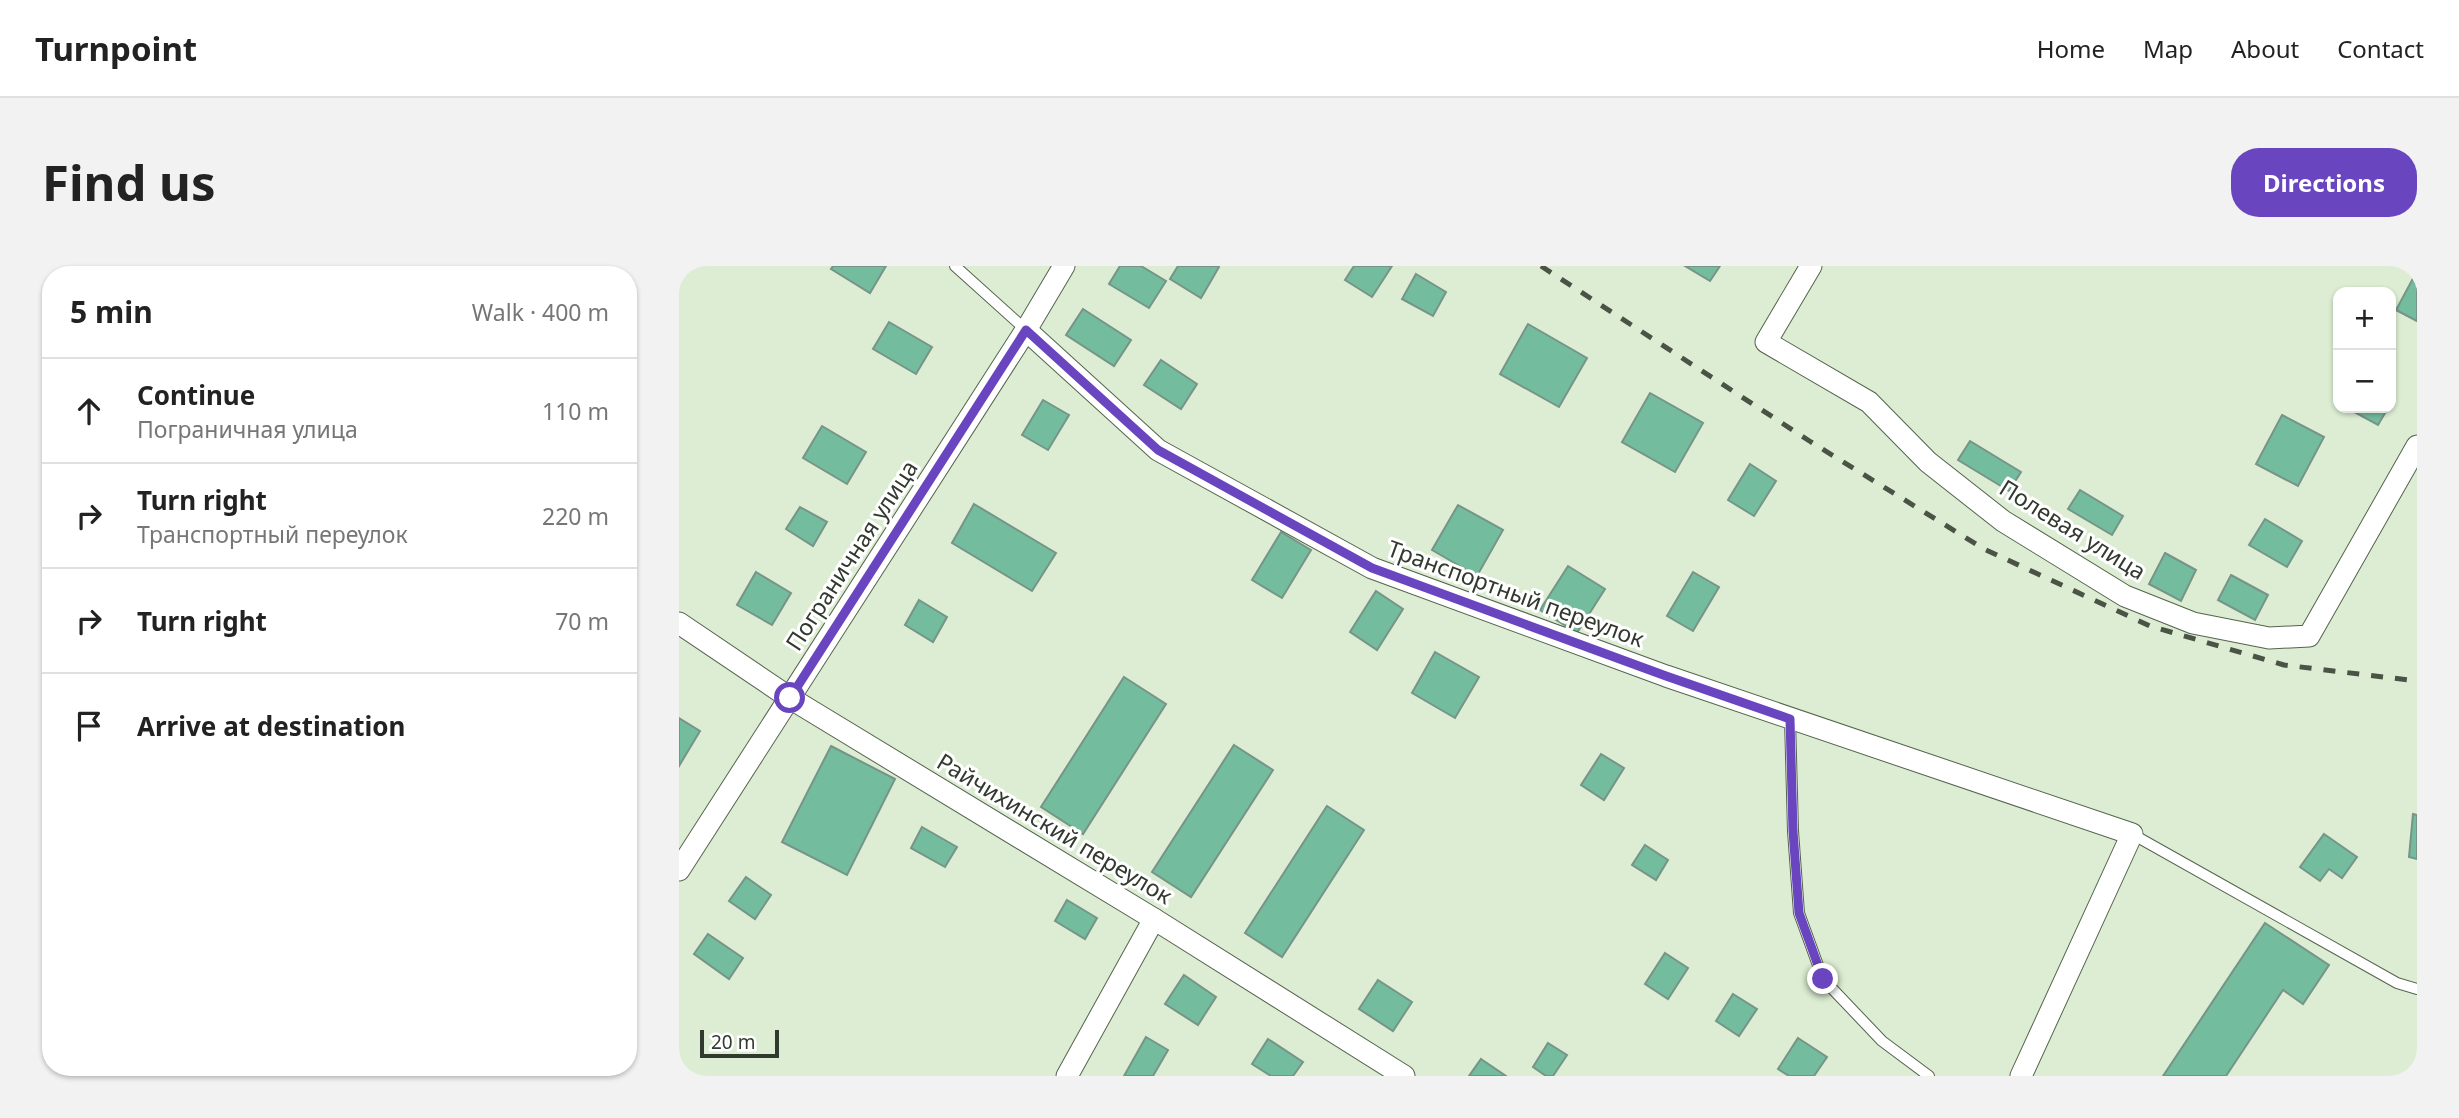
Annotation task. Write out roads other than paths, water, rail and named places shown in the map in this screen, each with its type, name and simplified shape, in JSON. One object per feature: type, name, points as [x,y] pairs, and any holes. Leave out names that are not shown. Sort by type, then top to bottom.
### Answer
[{"type":"street","name":"Пограничная улица","points":[[679,870],[1026,330],[1064,266]]},
{"type":"street","name":"Полевая улица","points":[[1811,266],[1766,342],[1869,402],[1928,462],[2003,521],[2125,596],[2193,623],[2269,638],[2309,636],[2417,446]]},
{"type":"street","name":"Транспортный переулок","points":[[1026,330],[1158,450],[1372,568],[1666,676],[2132,834]]},
{"type":"street","name":"Райчихинский переулок","points":[[679,623],[790,698],[1154,919],[1404,1076]]},
{"type":"street","points":[[2021,1076],[2132,834]]},
{"type":"street","points":[[1067,1076],[1154,919]]},
{"type":"lane","name":"Транспортный переулок","points":[[955,266],[1026,330]]},
{"type":"lane","points":[[1790,719],[1793,831],[1799,913],[1823,979],[1882,1041],[1929,1076]]},
{"type":"lane","points":[[2132,834],[2397,983],[2417,989]]},
{"type":"railway","points":[[1541,266],[1811,442],[1984,549],[2150,626],[2284,665],[2417,681]]}]
